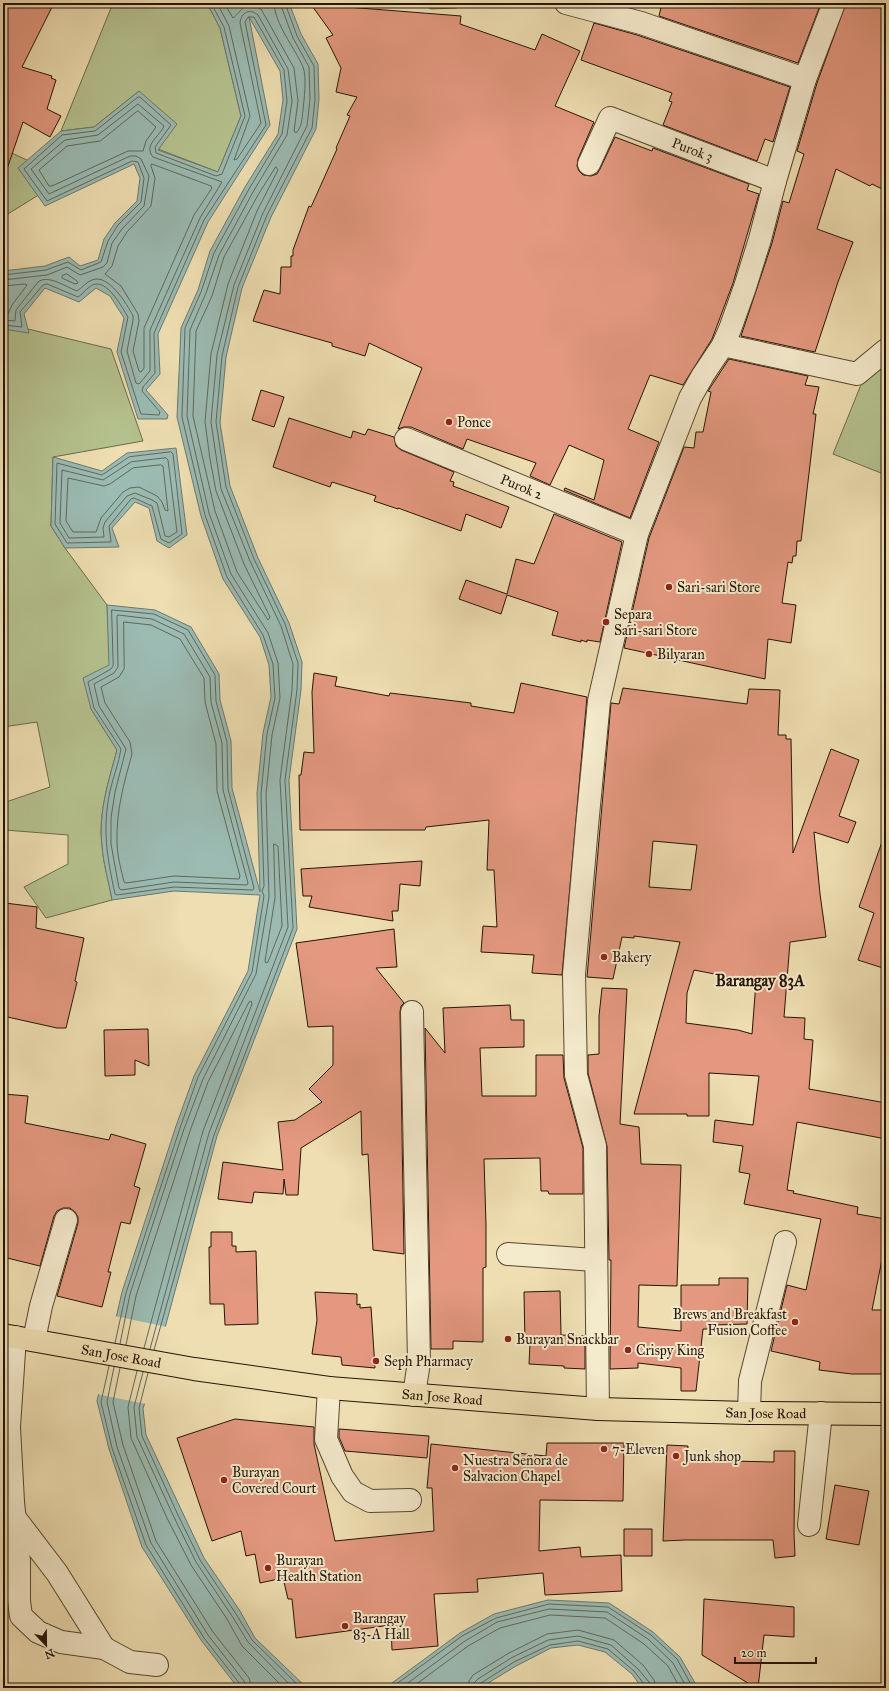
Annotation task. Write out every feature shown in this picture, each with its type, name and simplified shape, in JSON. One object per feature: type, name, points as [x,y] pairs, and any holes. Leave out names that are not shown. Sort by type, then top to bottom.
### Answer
[{"type":"main road","name":"San Jose Road","points":[[17,1337],[194,1369],[329,1388],[598,1408],[749,1413],[886,1414]]},
{"type":"street","points":[[566,3],[616,10],[641,23],[805,78]]},
{"type":"street","points":[[598,1408],[595,1260],[595,1146],[576,1075],[574,974],[586,826],[599,701],[637,534],[690,398],[703,375],[724,345],[745,287],[760,239],[775,180],[805,78],[834,3]]},
{"type":"street","name":"Purok 3","points":[[589,164],[610,118],[775,180]]},
{"type":"street","points":[[724,345],[857,374],[886,350]]},
{"type":"street","name":"Purok 2","points":[[406,439],[637,534]]},
{"type":"street","points":[[412,1012],[419,1362],[414,1395]]},
{"type":"street","points":[[66,1220],[41,1306],[17,1337],[9,1427],[19,1561],[18,1602],[21,1616],[38,1632],[61,1642],[104,1648],[130,1662],[157,1665]]},
{"type":"street","points":[[749,1413],[750,1381],[785,1242]]},
{"type":"street","points":[[508,1254],[595,1260]]},
{"type":"street","points":[[329,1388],[326,1439],[342,1476],[353,1492],[370,1501],[410,1500]]},
{"type":"street","points":[[809,1525],[821,1413]]},
{"type":"street","points":[[15,1518],[57,1573],[104,1648]]},
{"type":"green space","points":[[113,3],[207,3],[220,28],[241,116],[218,172],[158,149],[139,91],[94,127],[61,131]]},
{"type":"green space","points":[[420,3],[476,3],[456,8],[431,9]]},
{"type":"green space","points":[[3,149],[66,178],[3,217]]},
{"type":"green space","points":[[3,323],[111,349],[143,441],[53,457],[51,526],[65,548],[107,605],[110,665],[91,709],[117,750],[105,797],[101,833],[105,866],[112,900],[46,918],[24,887],[68,864],[68,835],[5,830],[3,826],[3,803],[50,787],[37,722],[3,727]]},
{"type":"green space","points":[[871,360],[886,366],[886,475],[833,454]]},
{"type":"water","points":[[207,3],[289,3],[301,34],[318,64],[319,99],[316,129],[271,217],[242,288],[226,357],[220,423],[230,486],[258,558],[289,623],[302,662],[301,690],[289,780],[297,929],[217,1136],[143,1409],[146,1435],[204,1558],[240,1611],[255,1638],[307,1688],[238,1688],[201,1640],[142,1547],[109,1449],[97,1401],[122,1292],[176,1126],[194,1076],[248,971],[260,895],[174,891],[112,900],[105,866],[101,833],[105,797],[117,750],[91,709],[83,678],[109,665],[107,605],[155,610],[191,627],[219,674],[220,700],[231,741],[232,788],[260,892],[257,793],[263,733],[271,697],[269,665],[260,637],[223,579],[201,516],[177,417],[181,328],[198,290],[210,251],[245,187],[278,134],[283,100],[280,71],[249,17],[270,125],[208,222],[158,334],[160,374],[146,390],[168,415],[167,419],[138,419],[117,352],[124,318],[110,296],[96,288],[79,302],[45,288],[24,314],[29,333],[3,329],[3,271],[45,266],[69,257],[80,266],[98,260],[104,239],[115,223],[137,201],[140,178],[134,164],[45,206],[18,168],[61,131],[94,127],[139,91],[177,124],[158,150],[218,172],[241,116],[220,28]]},
{"type":"water","points":[[176,448],[187,535],[169,548],[157,541],[149,508],[135,502],[112,528],[119,547],[65,548],[51,526],[53,457],[102,471],[127,453]]},
{"type":"water","points":[[548,1600],[609,1603],[653,1632],[680,1657],[698,1688],[642,1688],[632,1674],[605,1652],[578,1645],[551,1648],[516,1666],[480,1688],[382,1688],[392,1683],[460,1633],[494,1614]]},
{"type":"pier","points":[[115,1316],[167,1327],[146,1404],[97,1394]]},
{"type":"building","points":[[3,3],[54,3],[22,67],[52,76],[51,78],[56,80],[47,109],[61,116],[50,137],[23,122],[7,169],[3,168]]},
{"type":"building","points":[[310,3],[349,3],[347,7],[461,16],[460,24],[535,50],[542,34],[580,51],[555,106],[594,122],[578,159],[577,166],[583,175],[591,176],[597,174],[615,137],[652,151],[653,148],[749,184],[747,190],[759,194],[733,283],[712,339],[683,385],[650,375],[628,429],[659,442],[630,518],[564,490],[565,488],[594,500],[604,460],[569,445],[550,485],[530,476],[536,463],[467,439],[463,449],[411,427],[398,429],[422,368],[369,343],[365,356],[332,346],[332,343],[253,321],[264,290],[280,294],[281,267],[291,267],[291,256],[293,256],[293,250],[309,206],[311,207],[337,149],[336,148],[350,116],[347,115],[357,97],[336,92],[341,68],[326,38],[333,35]]},
{"type":"building","points":[[662,3],[821,3],[798,63],[659,16]]},
{"type":"building","points":[[846,3],[886,3],[886,191],[872,184],[870,186],[836,169],[817,229],[853,242],[815,352],[741,336],[772,243],[783,201],[789,203],[804,154],[797,151],[817,83]]},
{"type":"building","points":[[594,23],[637,35],[790,87],[773,142],[765,139],[757,161],[663,125],[672,102],[669,101],[672,93],[581,60]]},
{"type":"building","points":[[729,359],[808,376],[805,385],[819,387],[813,414],[816,414],[801,541],[797,541],[796,556],[793,556],[792,563],[788,562],[782,603],[796,605],[791,643],[768,639],[765,679],[624,648],[649,538],[684,447],[694,448],[696,432],[703,432],[711,392],[708,391]]},
{"type":"building","points":[[261,390],[284,397],[274,427],[252,420]]},
{"type":"building","points":[[289,418],[351,438],[353,431],[365,435],[368,429],[394,437],[396,446],[401,450],[454,472],[450,481],[454,482],[453,486],[509,507],[501,528],[466,514],[461,531],[398,508],[374,501],[376,496],[332,482],[330,487],[273,467]]},
{"type":"building","points":[[554,514],[622,542],[600,642],[587,640],[587,642],[581,640],[581,642],[552,635],[558,612],[507,595],[501,614],[459,599],[466,580],[507,594],[516,559],[534,564]]},
{"type":"building","points":[[314,673],[337,677],[335,686],[389,696],[390,693],[471,703],[471,706],[514,713],[521,683],[587,697],[562,975],[532,973],[534,955],[481,952],[483,926],[497,927],[494,870],[487,870],[489,820],[426,827],[425,830],[300,830],[299,775],[301,775],[304,752],[314,753],[312,692]]},
{"type":"building","points":[[623,688],[747,704],[749,689],[780,690],[778,735],[786,735],[786,739],[791,739],[793,853],[831,749],[859,760],[839,816],[856,822],[848,843],[814,832],[826,937],[790,942],[784,1017],[805,1018],[804,1039],[813,1040],[809,1089],[886,1103],[886,1139],[797,1122],[787,1190],[794,1191],[793,1193],[858,1207],[857,1214],[886,1219],[886,1239],[872,1310],[886,1310],[886,1374],[852,1374],[819,1370],[820,1362],[771,1351],[787,1285],[806,1290],[821,1219],[744,1204],[750,1174],[739,1172],[743,1146],[713,1142],[715,1120],[753,1125],[759,1076],[709,1073],[709,1116],[687,1116],[687,1114],[634,1114],[680,942],[634,936],[634,938],[622,937],[613,979],[587,977],[611,703],[619,704]],"holes":[[[653,841],[697,845],[691,890],[649,887]],[[694,970],[756,982],[752,1034],[738,1030],[686,1023],[687,993]]]},
{"type":"building","points":[[883,839],[886,840],[886,969],[858,960],[874,913],[859,907]]},
{"type":"building","points":[[422,861],[420,886],[400,884],[398,911],[392,911],[393,921],[309,907],[312,896],[303,896],[301,869]]},
{"type":"building","points":[[5,903],[37,907],[36,928],[84,938],[75,981],[77,982],[66,1028],[57,1028],[3,1016],[3,975],[6,928],[3,928],[3,922]]},
{"type":"building","points":[[394,929],[397,967],[376,968],[404,1003],[401,1006],[400,1012],[404,1254],[373,1250],[368,1154],[362,1155],[361,1111],[301,1148],[298,1195],[286,1195],[284,1179],[283,1194],[254,1192],[252,1203],[218,1199],[223,1162],[283,1170],[278,1122],[295,1120],[322,1102],[309,1089],[333,1065],[333,1026],[308,1027],[296,943]]},
{"type":"building","points":[[602,988],[627,989],[620,1124],[639,1127],[641,1164],[681,1165],[677,1286],[639,1285],[638,1327],[681,1331],[681,1285],[719,1285],[719,1278],[748,1278],[747,1324],[712,1325],[712,1329],[703,1329],[696,1391],[681,1391],[681,1368],[638,1363],[638,1368],[610,1369],[611,1260],[609,1260],[607,1146],[588,1073],[588,1055],[599,1054],[599,1016]]},
{"type":"building","points":[[510,1005],[511,1020],[524,1020],[524,1047],[480,1048],[482,1096],[536,1096],[536,1055],[563,1055],[564,1078],[583,1148],[583,1194],[549,1194],[548,1191],[541,1191],[540,1158],[484,1159],[486,1267],[483,1268],[483,1342],[453,1341],[453,1349],[431,1349],[425,1028],[445,1053],[443,1008]]},
{"type":"building","points":[[148,1029],[149,1066],[135,1060],[135,1075],[105,1076],[104,1030]]},
{"type":"building","points":[[3,1094],[28,1096],[25,1123],[109,1140],[111,1134],[146,1144],[134,1186],[140,1188],[130,1224],[121,1222],[108,1272],[111,1272],[102,1307],[57,1296],[78,1223],[78,1217],[70,1208],[63,1208],[57,1211],[54,1216],[40,1266],[3,1257]]},
{"type":"building","points":[[211,1232],[232,1232],[232,1246],[236,1246],[236,1252],[256,1251],[258,1324],[225,1325],[224,1304],[210,1304],[209,1247],[211,1247]]},
{"type":"building","points":[[560,1291],[561,1335],[585,1336],[585,1369],[529,1364],[530,1344],[525,1344],[524,1292]]},
{"type":"building","points":[[315,1292],[357,1294],[357,1305],[360,1304],[360,1308],[371,1307],[375,1368],[342,1365],[341,1357],[312,1354],[317,1320]]},
{"type":"building","points":[[235,1419],[314,1427],[314,1444],[335,1541],[434,1531],[432,1488],[427,1488],[431,1444],[546,1456],[547,1443],[624,1443],[623,1501],[540,1500],[539,1551],[580,1547],[581,1557],[621,1555],[622,1591],[545,1595],[543,1573],[477,1579],[478,1592],[434,1594],[438,1646],[392,1650],[391,1625],[296,1638],[292,1599],[288,1599],[283,1578],[260,1583],[255,1554],[246,1556],[241,1531],[212,1541],[177,1438]]},
{"type":"building","points":[[339,1429],[429,1436],[427,1458],[345,1451],[339,1437]]},
{"type":"building","points":[[667,1445],[688,1446],[687,1460],[774,1462],[774,1451],[795,1451],[795,1556],[775,1558],[773,1540],[663,1541]]},
{"type":"building","points":[[835,1485],[869,1491],[859,1545],[826,1539]]},
{"type":"building","points":[[624,1529],[652,1529],[652,1556],[624,1556]]},
{"type":"building","points":[[704,1599],[794,1607],[794,1637],[764,1635],[758,1688],[702,1655]]},
{"type":"place","name":"Ponce","points":[[449,422]]},
{"type":"place","name":"Sari-sari Store","points":[[669,587]]},
{"type":"place","name":"Separa Sari-sari Store","points":[[606,622]]},
{"type":"place","name":"Bilyaran","points":[[649,654]]},
{"type":"place","name":"Bakery","points":[[604,957]]},
{"type":"place","name":"Brews and Breakfast Fusion Coffee","points":[[795,1322]]},
{"type":"place","name":"Burayan Snackbar","points":[[508,1339]]},
{"type":"place","name":"Crispy King","points":[[628,1350]]},
{"type":"place","name":"Seph Pharmacy","points":[[376,1361]]},
{"type":"place","name":"7-Eleven","points":[[604,1449]]},
{"type":"place","name":"Junk shop","points":[[676,1456]]},
{"type":"place","name":"Nuestra Señora de Salvacion Chapel","points":[[455,1468]]},
{"type":"place","name":"Burayan Covered Court","points":[[224,1480]]},
{"type":"place","name":"Burayan Health Station","points":[[268,1568]]},
{"type":"place","name":"Barangay 83-A Hall","points":[[345,1626]]},
{"type":"district","name":"Barangay 83A","points":[[760,980]]}]
